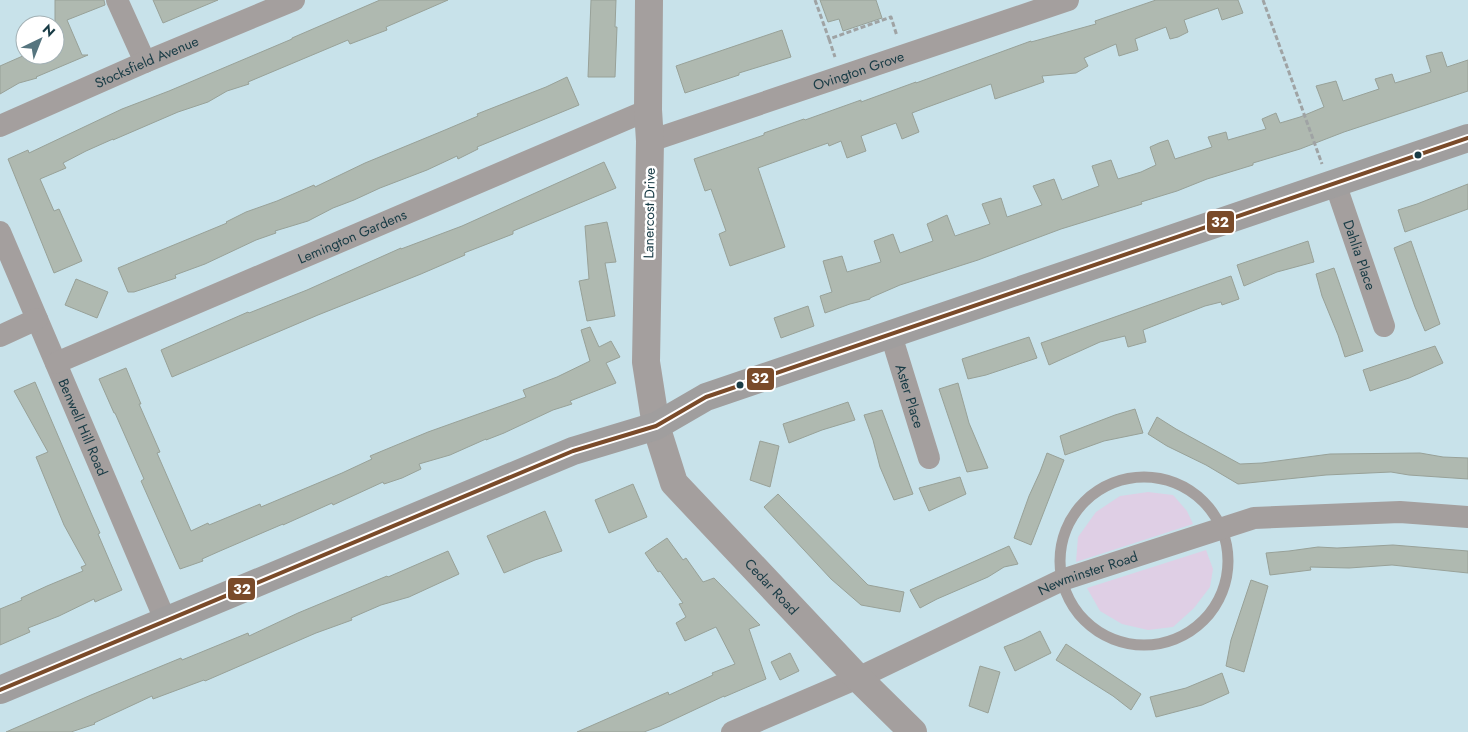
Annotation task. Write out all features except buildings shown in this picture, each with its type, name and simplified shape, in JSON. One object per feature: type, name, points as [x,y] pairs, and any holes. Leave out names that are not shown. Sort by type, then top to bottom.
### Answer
[{"type":"main road","points":[[0,690],[573,451],[656,426],[706,397],[1468,138]]},
{"type":"street","points":[[117,0],[145,62]]},
{"type":"street","name":"Stocksfield Avenue","points":[[0,126],[145,62],[294,0]]},
{"type":"street","name":"Lanercost Drive","points":[[649,0],[648,110],[650,142],[646,362],[656,426]]},
{"type":"street","name":"Ovington Grove","points":[[650,142],[1068,0]]},
{"type":"street","name":"Lemington Gardens","points":[[56,362],[648,110]]},
{"type":"street","name":"Dahlia Place","points":[[1332,184],[1384,326]]},
{"type":"street","name":"Benwell Hill Road","points":[[0,232],[166,622]]},
{"type":"street","points":[[0,336],[37,319]]},
{"type":"street","name":"Aster Place","points":[[891,335],[929,458]]},
{"type":"street","name":"Cedar Road","points":[[656,426],[674,483],[858,678],[913,732]]},
{"type":"street","name":"Newminster Road","points":[[732,732],[858,678],[1062,580],[1254,518],[1400,512],[1468,517]]},
{"type":"lane","points":[[1131,477],[1160,478],[1186,487],[1208,505],[1222,528],[1229,555],[1226,583],[1214,608],[1195,629],[1171,642],[1143,646],[1115,641],[1091,627],[1072,606],[1062,580],[1060,552],[1067,526],[1083,502],[1105,486],[1131,477]]},
{"type":"path","points":[[815,0],[829,38],[890,17],[904,56]]},
{"type":"path","points":[[1263,0],[1332,184]]},
{"type":"shaded area","points":[[1148,492],[1173,495],[1187,511],[1193,524],[1076,562],[1078,537],[1096,512],[1120,496]]},
{"type":"shaded area","points":[[1206,550],[1213,569],[1210,587],[1194,608],[1173,627],[1148,630],[1122,624],[1100,611],[1087,588]]},
{"type":"transit line","name":"32","points":[[0,690],[573,451],[656,426],[706,397],[1468,138]]}]
